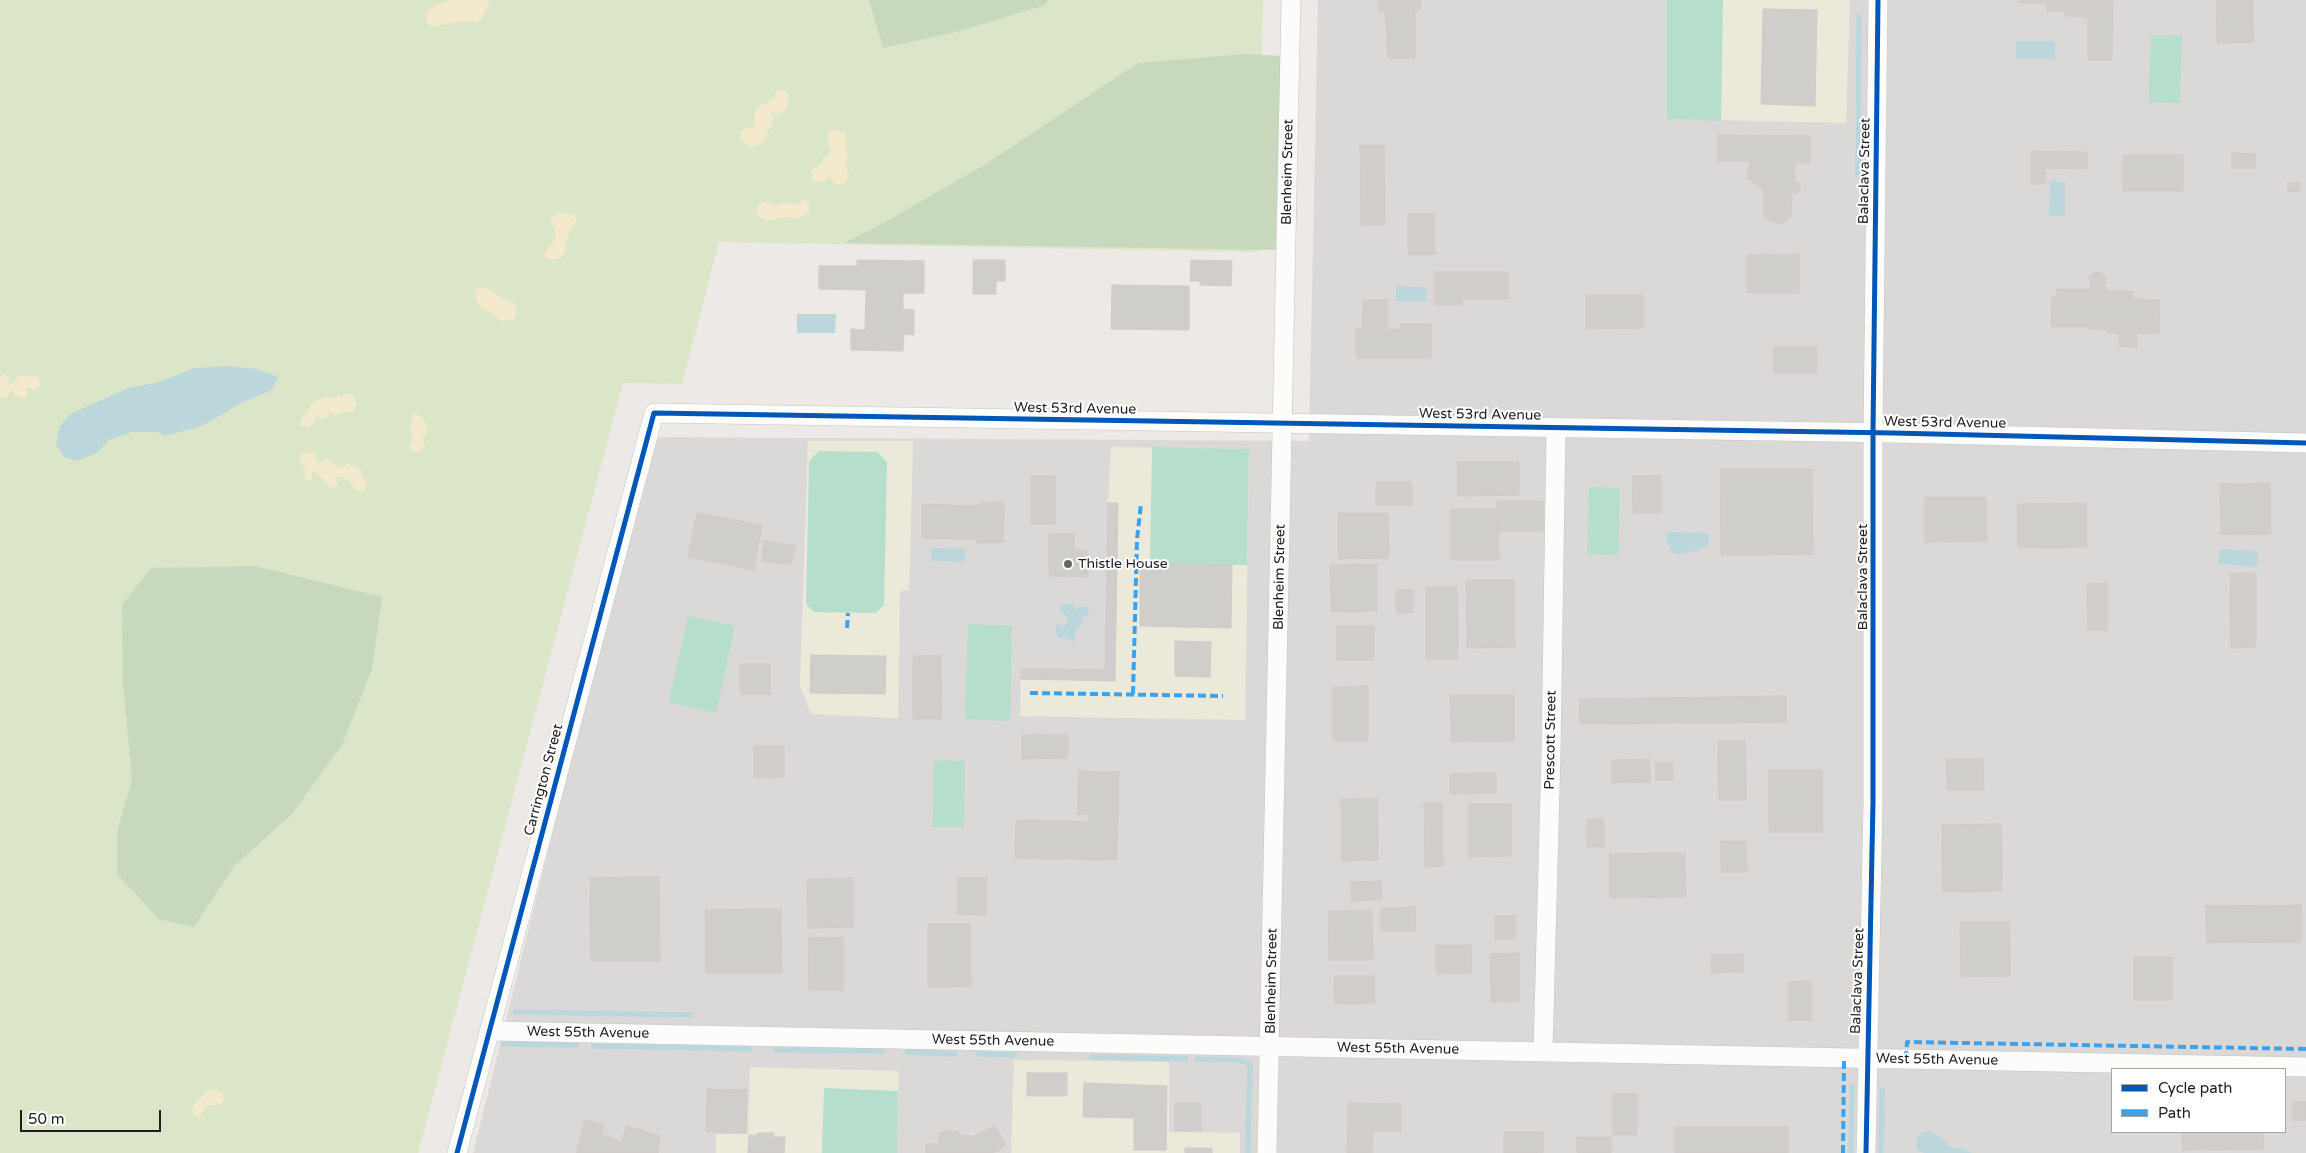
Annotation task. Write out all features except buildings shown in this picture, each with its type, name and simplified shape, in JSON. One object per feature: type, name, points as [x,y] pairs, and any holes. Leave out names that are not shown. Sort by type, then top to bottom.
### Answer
[{"type":"street","name":"Blenheim Street","points":[[1267,1153],[1271,1046],[1291,0]]},
{"type":"street","name":"Balaclava Street","points":[[1866,1153],[1873,801],[1873,432],[1878,0]]},
{"type":"street","name":"West 53rd Avenue","points":[[654,413],[1873,432],[2306,443]]},
{"type":"street","name":"Carrington Street","points":[[457,1153],[654,413]]},
{"type":"street","name":"Prescott Street","points":[[1543,1052],[1551,753],[1556,428]]},
{"type":"street","name":"West 55th Avenue","points":[[489,1031],[2306,1067]]},
{"type":"shaded area","points":[[1318,0],[2306,0],[2306,1153],[473,1153],[651,437],[1309,441]]},
{"type":"shaded area","points":[[1667,0],[1850,0],[1846,123],[1667,119]]},
{"type":"shaded area","points":[[808,441],[913,441],[909,590],[900,591],[898,718],[811,714],[800,686]]},
{"type":"shaded area","points":[[1111,447],[1249,449],[1245,720],[1020,716],[1021,669],[1105,670]]},
{"type":"shaded area","points":[[1014,1060],[1169,1062],[1169,1132],[1240,1133],[1240,1153],[1011,1153]]},
{"type":"shaded area","points":[[750,1067],[899,1071],[897,1153],[716,1153],[716,1134],[748,1134]]},
{"type":"green space","points":[[0,0],[1263,0],[1259,252],[719,242],[682,384],[623,383],[418,1153],[0,1153]]},
{"type":"green space","points":[[869,0],[1048,0],[1045,5],[956,32],[883,48]]},
{"type":"green space","points":[[1667,0],[1723,0],[1721,121],[1667,119]]},
{"type":"green space","points":[[2151,35],[2182,36],[2180,103],[2149,102]]},
{"type":"green space","points":[[1246,54],[1281,56],[1276,250],[844,243],[880,225],[986,164],[1138,63]]},
{"type":"green space","points":[[1152,447],[1249,449],[1247,565],[1150,564]]},
{"type":"green space","points":[[819,451],[877,452],[887,462],[884,605],[875,613],[814,612],[806,604],[809,461]]},
{"type":"green space","points":[[1589,487],[1620,488],[1618,555],[1587,554]]},
{"type":"green space","points":[[255,566],[382,597],[372,669],[342,745],[292,814],[234,866],[194,927],[159,919],[117,874],[117,832],[132,779],[123,683],[122,605],[151,568]]},
{"type":"green space","points":[[688,616],[735,626],[716,713],[669,702]]},
{"type":"green space","points":[[968,624],[1012,626],[1010,721],[965,719]]},
{"type":"green space","points":[[934,760],[965,761],[964,827],[933,827]]},
{"type":"green space","points":[[824,1088],[898,1091],[897,1153],[822,1153]]},
{"type":"sand","points":[[451,0],[489,0],[488,8],[479,22],[465,21],[431,27],[427,21],[426,12],[439,4]]},
{"type":"sand","points":[[777,90],[783,90],[789,94],[787,109],[779,115],[773,111],[771,112],[774,118],[763,143],[752,147],[747,146],[740,138],[742,131],[754,125],[754,115],[758,107],[774,99]]},
{"type":"sand","points":[[834,129],[845,133],[847,143],[845,149],[848,152],[846,167],[849,176],[845,183],[840,185],[835,184],[829,176],[825,181],[818,183],[812,181],[812,170],[823,163],[823,159],[831,153],[827,137],[829,132]]},
{"type":"sand","points":[[805,199],[810,205],[809,212],[799,219],[784,217],[766,221],[756,215],[758,204],[765,202],[774,206],[784,203],[797,205]]},
{"type":"sand","points":[[559,212],[575,215],[577,221],[569,230],[565,252],[560,258],[554,260],[547,259],[544,254],[555,239],[555,231],[550,219]]},
{"type":"sand","points":[[487,288],[504,299],[515,303],[517,311],[514,319],[502,322],[486,309],[480,307],[475,296],[476,290]]},
{"type":"sand","points":[[19,375],[27,377],[36,376],[40,386],[33,391],[30,388],[26,389],[28,394],[25,398],[15,395],[11,390],[6,397],[0,397],[0,376],[8,376],[10,384]]},
{"type":"sand","points":[[345,393],[353,395],[357,404],[353,412],[335,415],[330,410],[326,418],[322,419],[316,415],[315,421],[309,427],[300,426],[301,419],[307,414],[311,403],[327,397],[335,398],[339,395],[341,397]]},
{"type":"sand","points":[[415,413],[423,418],[428,430],[422,438],[425,447],[417,453],[409,447],[413,436],[409,424],[413,421],[412,415]]},
{"type":"sand","points":[[311,452],[316,453],[315,461],[319,463],[326,458],[340,468],[347,464],[357,467],[361,470],[361,477],[367,480],[366,489],[356,490],[349,481],[338,476],[336,478],[338,487],[331,488],[314,470],[312,472],[312,479],[309,481],[305,480],[305,469],[300,462],[299,455]]},
{"type":"sand","points":[[214,1089],[223,1093],[224,1100],[219,1105],[207,1106],[200,1116],[194,1115],[192,1113],[194,1104],[206,1091]]},
{"type":"water","points":[[2016,41],[2055,41],[2055,59],[2016,59]]},
{"type":"water","points":[[2050,181],[2065,182],[2065,216],[2049,216]]},
{"type":"water","points":[[1396,286],[1426,287],[1426,301],[1396,301]]},
{"type":"water","points":[[797,314],[836,314],[835,333],[797,333]]},
{"type":"water","points":[[228,366],[256,369],[278,377],[272,390],[243,402],[202,426],[164,436],[158,432],[132,432],[109,440],[97,453],[77,461],[64,457],[56,444],[60,426],[70,414],[129,388],[160,382],[194,368]]},
{"type":"water","points":[[1667,532],[1709,533],[1709,545],[1677,555],[1671,551],[1671,547],[1666,542]]},
{"type":"water","points":[[931,548],[966,549],[965,562],[931,561]]},
{"type":"water","points":[[2219,549],[2258,551],[2257,567],[2218,564]]},
{"type":"water","points":[[1060,604],[1072,604],[1077,610],[1080,606],[1088,607],[1089,615],[1083,616],[1081,625],[1075,632],[1075,642],[1070,641],[1070,639],[1057,637],[1055,631],[1057,623],[1063,627],[1067,622],[1065,614],[1061,614]]},
{"type":"water","points":[[1929,1131],[1941,1137],[1952,1148],[1962,1148],[1971,1153],[1923,1153],[1917,1149],[1916,1142],[1918,1135]]},
{"type":"waterway","points":[[1858,174],[1859,17]]},
{"type":"waterway","points":[[516,1012],[690,1015]]},
{"type":"waterway","points":[[503,1044],[576,1045]]},
{"type":"waterway","points":[[594,1046],[750,1049]]},
{"type":"waterway","points":[[776,1050],[882,1051]]},
{"type":"waterway","points":[[908,1052],[955,1054]]},
{"type":"waterway","points":[[979,1054],[1015,1055]]},
{"type":"waterway","points":[[1092,1057],[1186,1059]]},
{"type":"waterway","points":[[1198,1059],[1239,1060],[1250,1064],[1248,1153]]},
{"type":"waterway","points":[[1851,1153],[1852,1087]]},
{"type":"waterway","points":[[1881,1153],[1882,1090]]},
{"type":"marked path","points":[[1133,694],[1137,539],[1141,504]]},
{"type":"marked path","points":[[847,628],[848,613]]},
{"type":"marked path","points":[[1030,693],[1223,696]]},
{"type":"marked path","points":[[1906,1059],[1907,1042],[2306,1049]]},
{"type":"marked path","points":[[1843,1153],[1844,1058]]},
{"type":"cycle path","points":[[1866,1153],[1873,801],[1873,432],[1878,0]]},
{"type":"cycle path","points":[[457,1153],[654,413],[1893,433],[2306,443]]},
{"type":"place","name":"Thistle House","points":[[1068,564]]}]
